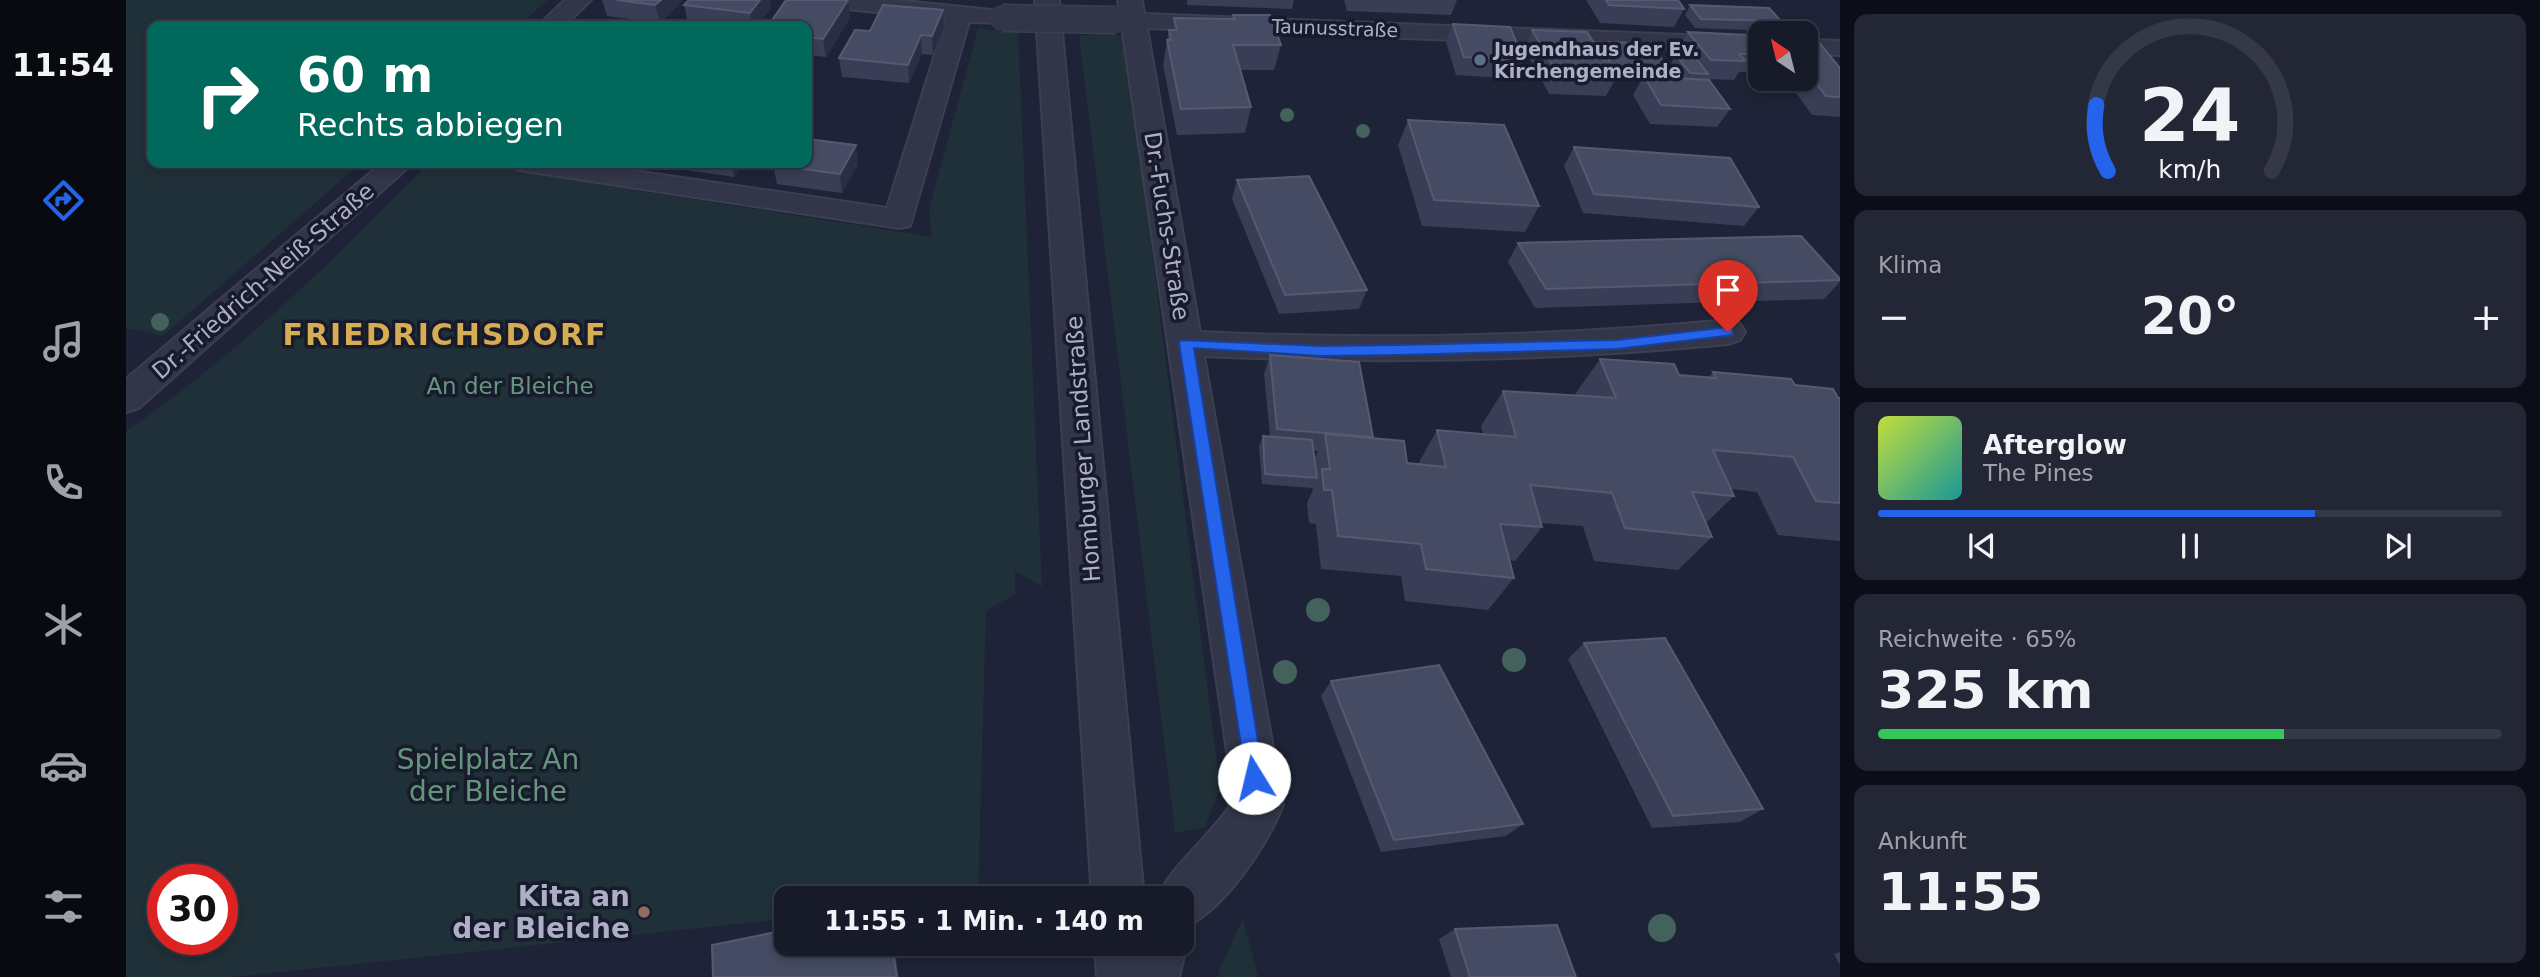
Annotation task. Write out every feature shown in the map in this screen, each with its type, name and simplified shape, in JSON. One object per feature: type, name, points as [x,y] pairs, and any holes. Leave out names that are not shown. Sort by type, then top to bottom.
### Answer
[{"type":"street","points":[[556,21],[579,0]]},
{"type":"street","name":"Taunusstraße","points":[[826,0],[959,16],[1002,18],[1127,14],[1748,44]]},
{"type":"street","name":"Homburger Landstraße","points":[[1047,0],[1117,886]]},
{"type":"street","name":"Dr.-Fuchs-Straße","points":[[1127,14],[1186,343],[1259,805],[1236,843],[1194,889]]},
{"type":"street","points":[[558,168],[899,219],[959,16]]},
{"type":"street","points":[[1818,47],[1840,48]]},
{"type":"street","name":"Dr.-Friedrich-Neiß-Straße","points":[[126,399],[393,168]]},
{"type":"street","points":[[1186,343],[1321,351],[1398,350],[1617,344],[1728,332]]},
{"type":"street","points":[[1122,956],[1124,977]]},
{"type":"street","points":[[1152,977],[1158,956]]},
{"type":"green space","points":[[126,0],[548,0],[524,21],[147,21],[147,168],[355,168],[163,336],[126,328]]},
{"type":"green space","points":[[978,29],[1018,31],[1042,587],[1015,571],[1015,594],[986,611],[978,886],[774,886],[774,920],[232,977],[126,977],[126,431],[207,371],[246,338],[358,235],[424,168],[496,168],[932,237],[929,209]]},
{"type":"green space","points":[[1113,33],[1125,39],[1220,788],[1205,827],[1175,833],[1079,35]]},
{"type":"green space","points":[[1243,918],[1258,977],[1218,977],[1220,969]]},
{"type":"building","points":[[617,0],[661,0],[655,5]]},
{"type":"building","points":[[689,0],[760,0],[750,13],[684,5]]},
{"type":"building","points":[[786,0],[848,0],[823,39],[812,38],[812,21],[771,21]]},
{"type":"building","points":[[1606,0],[1678,0],[1684,9],[1609,5]]},
{"type":"building","points":[[883,5],[943,10],[932,36],[921,35],[908,65],[839,58],[855,30],[870,31]]},
{"type":"building","points":[[1690,5],[1769,8],[1781,21],[1701,19]]},
{"type":"building","points":[[1233,15],[1270,15],[1281,45],[1233,45],[1251,107],[1181,109],[1167,40],[1171,40],[1169,30],[1177,30],[1174,18],[1235,19]]},
{"type":"building","points":[[1453,24],[1510,27],[1524,61],[1464,57]]},
{"type":"building","points":[[1532,30],[1587,32],[1616,78],[1559,76]]},
{"type":"building","points":[[1688,32],[1748,35],[1748,54],[1739,54],[1746,61],[1711,60]]},
{"type":"building","points":[[1818,41],[1840,68],[1840,97],[1826,96],[1818,86]]},
{"type":"building","points":[[1596,42],[1650,43],[1668,68],[1612,66]]},
{"type":"building","points":[[1676,55],[1694,56],[1708,74],[1690,73]]},
{"type":"building","points":[[1644,76],[1709,80],[1730,109],[1661,105]]},
{"type":"building","points":[[1408,120],[1504,125],[1539,206],[1434,200]]},
{"type":"building","points":[[812,140],[856,145],[840,174],[795,168],[812,168]]},
{"type":"building","points":[[1574,147],[1730,158],[1759,207],[1594,194]]},
{"type":"building","points":[[1309,176],[1367,290],[1285,295],[1237,180]]},
{"type":"building","points":[[1801,236],[1840,280],[1546,289],[1518,243]]},
{"type":"building","points":[[1270,355],[1359,362],[1373,437],[1277,429]]},
{"type":"building","points":[[1600,359],[1674,364],[1679,375],[1716,378],[1713,372],[1791,379],[1795,385],[1833,389],[1840,398],[1840,503],[1816,501],[1793,457],[1713,450],[1734,496],[1692,492],[1712,537],[1625,528],[1612,493],[1530,485],[1542,527],[1500,524],[1514,578],[1426,569],[1421,544],[1338,536],[1332,490],[1324,490],[1322,469],[1330,469],[1325,434],[1404,441],[1407,463],[1446,467],[1437,430],[1516,437],[1503,391],[1616,398]]},
{"type":"building","points":[[1263,436],[1312,440],[1317,478],[1265,474]]},
{"type":"building","points":[[1665,638],[1763,809],[1673,816],[1584,643]]},
{"type":"building","points":[[1439,665],[1523,824],[1394,840],[1331,681]]},
{"type":"building","points":[[1557,925],[1576,977],[1470,977],[1455,929]]},
{"type":"building","points":[[774,932],[774,956],[894,956],[897,977],[713,977],[712,945]]},
{"type":"place","name":"Jugendhaus der Ev. Kirchengemeinde","points":[[1480,60]]},
{"type":"place","name":"Kita an der Bleiche","points":[[644,912]]},
{"type":"district","name":"FRIEDRICHSDORF","points":[[445,335]]},
{"type":"route","points":[[1254,778],[1186,343],[1321,351],[1398,350],[1617,344],[1728,332]]},
{"type":"park label","name":"An der Bleiche","points":[[510,386]]},
{"type":"park label","name":"Spielplatz An der Bleiche","points":[[488,775]]}]
